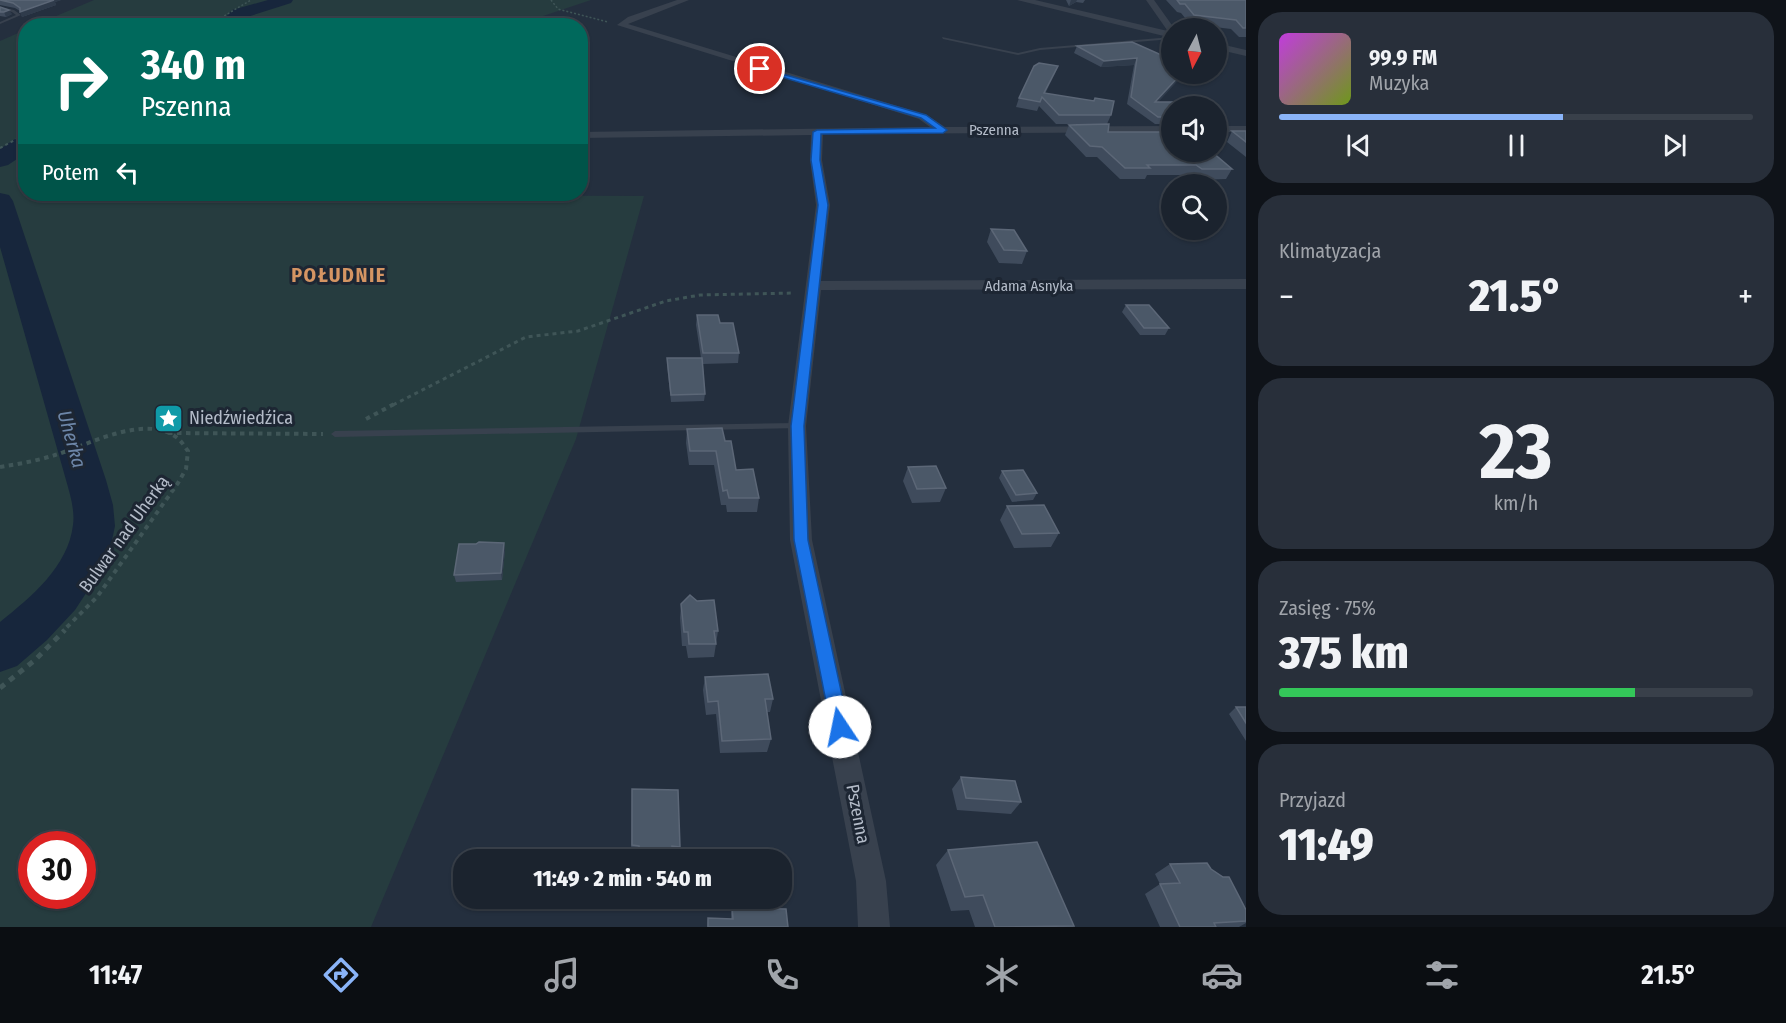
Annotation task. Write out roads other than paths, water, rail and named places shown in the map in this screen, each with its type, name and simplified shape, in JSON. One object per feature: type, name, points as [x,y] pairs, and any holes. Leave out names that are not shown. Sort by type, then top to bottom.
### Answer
[{"type":"street","points":[[685,0],[631,19],[621,25],[923,117],[943,130]]},
{"type":"street","points":[[1022,0],[1161,34]]},
{"type":"street","points":[[1150,0],[1163,18]]},
{"type":"street","points":[[1227,49],[1246,53]]},
{"type":"street","name":"Pszenna","points":[[588,135],[1161,129]]},
{"type":"street","points":[[1227,129],[1246,129]]},
{"type":"street","name":"Pszenna","points":[[817,132],[816,160],[823,205],[797,426],[801,540],[871,881],[874,927]]},
{"type":"street","name":"Adama Asnyka","points":[[812,286],[1246,284]]},
{"type":"lane","points":[[0,8],[13,10],[19,15],[0,23]]},
{"type":"lane","points":[[943,38],[1018,54],[1040,49],[1161,37]]},
{"type":"lane","points":[[335,434],[797,426]]},
{"type":"waterway","name":"Uherka","points":[[234,18],[238,14],[285,0]]},
{"type":"waterway","name":"Uherka","points":[[0,160],[18,148]]},
{"type":"waterway","name":"Uherka","points":[[0,201],[86,480],[94,517],[90,545],[72,580],[45,612],[0,651]]},
{"type":"place","name":"Niedźwiedźica","points":[[168,418]]},
{"type":"district","name":"POŁUDNIE","points":[[339,275]]}]
